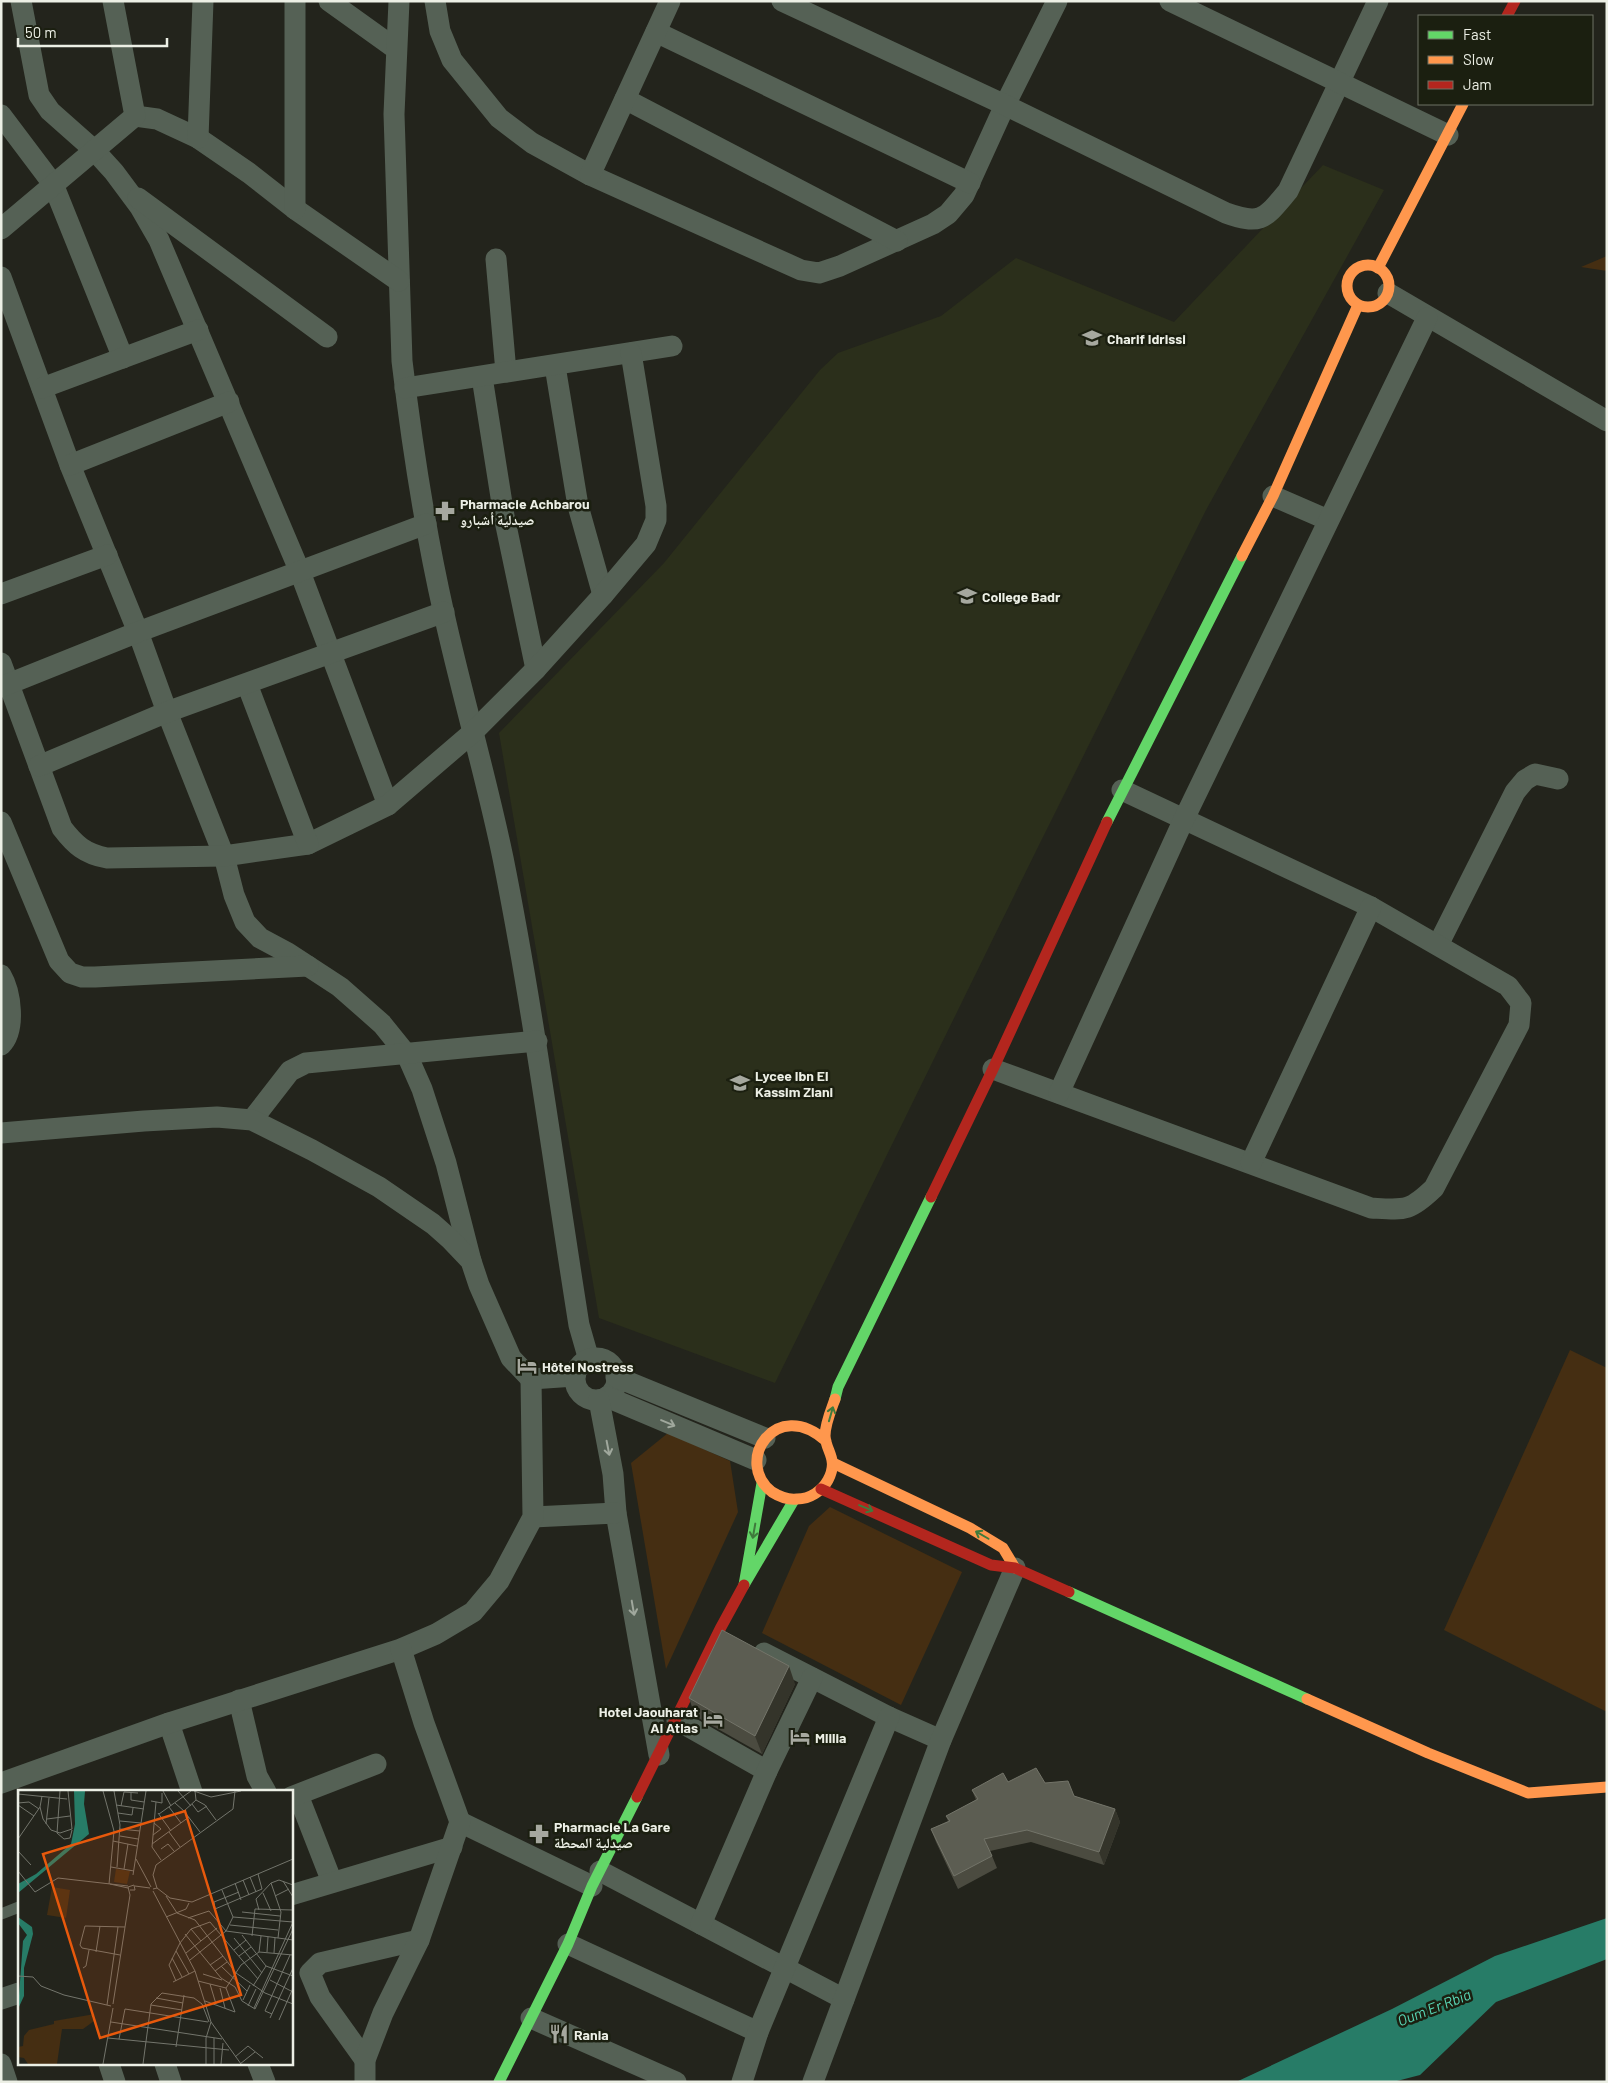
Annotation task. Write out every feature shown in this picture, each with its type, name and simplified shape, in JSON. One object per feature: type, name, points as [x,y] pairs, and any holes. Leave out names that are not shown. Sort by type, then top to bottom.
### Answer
[{"type":"main road","points":[[1507,15],[1514,1]]},
{"type":"main road","points":[[1378,268],[1463,105]]},
{"type":"main road","points":[[1364,265],[1378,268],[1388,278],[1388,294],[1379,305],[1365,307],[1358,305],[1348,294],[1348,279],[1357,268],[1364,265]]},
{"type":"main road","points":[[826,1441],[825,1435],[838,1387],[993,1069],[1122,790],[1273,496],[1358,305]]},
{"type":"main road","points":[[824,1399],[838,1387]]},
{"type":"main road","points":[[799,1421],[818,1432],[826,1441],[831,1451],[833,1463],[831,1475],[822,1489],[806,1499],[794,1500],[782,1498],[771,1492],[762,1483],[756,1460],[758,1449],[765,1438],[773,1430],[799,1421]]},
{"type":"main road","points":[[833,1463],[970,1528],[1003,1548],[1015,1568]]},
{"type":"main road","points":[[499,2082],[568,1944],[596,1878],[660,1755],[676,1720],[734,1637],[762,1483]]},
{"type":"main road","points":[[822,1489],[991,1565],[1015,1568],[1428,1753],[1528,1793],[1607,1787]]},
{"type":"main road","points":[[744,1585],[794,1500]]},
{"type":"street","points":[[21,1],[39,95],[50,111],[94,150],[126,188],[159,240],[300,572],[388,805]]},
{"type":"street","points":[[113,1],[135,116]]},
{"type":"street","points":[[198,138],[203,1]]},
{"type":"street","points":[[295,1],[295,209]]},
{"type":"street","points":[[329,1],[396,49]]},
{"type":"street","points":[[399,1],[394,114],[402,361],[405,388],[426,524],[444,612],[502,856],[536,1040],[579,1325],[589,1360]]},
{"type":"street","points":[[435,1],[440,31],[452,60],[499,118],[532,144],[590,175],[801,270],[819,273],[897,241],[933,224],[948,214],[964,195],[1005,105],[1056,1]]},
{"type":"street","points":[[590,175],[670,1]]},
{"type":"street","points":[[782,1],[1005,105],[1226,213],[1255,221],[1269,213],[1288,191],[1378,1]]},
{"type":"street","points":[[1170,1],[1448,135]]},
{"type":"street","points":[[656,32],[970,183]]},
{"type":"street","points":[[625,99],[897,241]]},
{"type":"street","points":[[1,115],[53,184],[124,358]]},
{"type":"street","points":[[1,229],[135,116],[157,118],[198,138],[399,282]]},
{"type":"street","points":[[126,188],[327,337]]},
{"type":"street","points":[[496,259],[506,372]]},
{"type":"street","points":[[1,277],[70,465],[138,632],[167,712],[224,856],[234,895],[245,922],[260,938],[340,987],[382,1024],[407,1055],[422,1089],[446,1163],[479,1285],[511,1358],[531,1379],[533,1517],[500,1581],[473,1612],[436,1634],[401,1649],[169,1723],[1,1783]]},
{"type":"street","points":[[1388,294],[1607,421]]},
{"type":"street","points":[[1059,1093],[1184,819],[1427,318]]},
{"type":"street","points":[[42,388],[198,330]]},
{"type":"street","points":[[405,388],[555,366],[672,346]]},
{"type":"street","points":[[1,663],[5,685],[39,766],[62,828],[72,841],[92,855],[107,858],[224,856],[308,844],[388,805],[472,733],[536,669],[603,596],[646,544],[656,520],[655,499],[631,353]]},
{"type":"street","points":[[555,366],[578,506],[603,596]]},
{"type":"street","points":[[482,377],[504,516],[536,669]]},
{"type":"street","points":[[70,465],[229,402]]},
{"type":"street","points":[[1273,496],[1328,520]]},
{"type":"street","points":[[5,685],[138,632],[426,524]]},
{"type":"street","points":[[1,594],[107,555]]},
{"type":"street","points":[[39,766],[167,712],[444,612]]},
{"type":"street","points":[[247,684],[308,844]]},
{"type":"street","points":[[1438,945],[1514,792],[1525,780],[1535,774],[1558,779]]},
{"type":"street","points":[[993,1069],[1371,1208],[1402,1210],[1417,1204],[1434,1188],[1519,1024],[1521,1003],[1508,986],[1371,907],[1122,790]]},
{"type":"street","points":[[1,822],[49,941],[59,961],[70,973],[82,977],[95,977],[308,966]]},
{"type":"street","points":[[1251,1163],[1371,907]]},
{"type":"street","points":[[1,975],[8,998],[11,1021],[9,1032],[1,1045]]},
{"type":"street","points":[[252,1120],[296,1066],[306,1063],[407,1055],[536,1040]]},
{"type":"street","points":[[1,1133],[189,1118],[216,1117],[252,1120],[379,1187],[433,1224],[471,1261]]},
{"type":"street","points":[[603,1399],[616,1385],[616,1377],[610,1364],[596,1359],[589,1360],[582,1364],[575,1376],[579,1391],[584,1397],[603,1399],[756,1460]]},
{"type":"street","points":[[531,1379],[575,1376]]},
{"type":"street","points":[[616,1377],[765,1438]]},
{"type":"street","points":[[603,1399],[616,1513],[660,1755]]},
{"type":"street","points":[[533,1517],[616,1513]]},
{"type":"street","points":[[813,2082],[941,1740],[1015,1568]]},
{"type":"street","points":[[734,1637],[889,1717],[941,1740]]},
{"type":"street","points":[[365,2082],[365,2060],[383,2013],[419,1940],[460,1822],[424,1723],[401,1649]]},
{"type":"street","points":[[701,1924],[767,1771],[812,1678]]},
{"type":"street","points":[[239,1700],[257,1776],[265,1790]]},
{"type":"street","points":[[742,2082],[758,2032],[889,1717]]},
{"type":"street","points":[[676,1720],[767,1771]]},
{"type":"street","points":[[169,1723],[191,1790]]},
{"type":"street","points":[[332,1882],[294,1796],[376,1764]]},
{"type":"street","points":[[460,1822],[701,1924],[844,1999]]},
{"type":"street","points":[[292,1895],[452,1847]]},
{"type":"street","points":[[365,2060],[320,1997],[310,1973],[320,1963],[419,1940]]},
{"type":"street","points":[[568,1944],[758,2032]]},
{"type":"street","points":[[1,1999],[18,1993]]},
{"type":"street","points":[[531,2018],[654,2077],[676,2082]]},
{"type":"street","points":[[1,2064],[7,2082]]},
{"type":"street","points":[[111,2066],[115,2082]]},
{"type":"street","points":[[166,2066],[171,2082]]},
{"type":"street","points":[[259,2066],[264,2082]]},
{"type":"lane","points":[[1,1914],[18,1907]]},
{"type":"shaded area","points":[[1323,165],[1384,190],[1206,510],[775,1383],[599,1318],[499,733],[664,563],[820,370],[838,353],[941,316],[1016,258],[1174,322]]},
{"type":"shaded area","points":[[1607,256],[1607,271],[1581,267]]},
{"type":"shaded area","points":[[1570,1350],[1607,1368],[1607,1712],[1444,1630]]},
{"type":"shaded area","points":[[668,1433],[730,1461],[738,1512],[666,1669],[631,1463]]},
{"type":"shaded area","points":[[830,1507],[962,1572],[901,1705],[762,1633],[809,1526]]},
{"type":"water","name":"Oum Er Rbia","points":[[1607,1918],[1607,1959],[1496,2002],[1420,2075],[1393,2082],[1236,2082],[1392,2009],[1495,1956]]},
{"type":"building","points":[[722,1630],[789,1666],[755,1736],[689,1698]]},
{"type":"building","points":[[1036,1768],[1045,1783],[1068,1781],[1074,1796],[1115,1809],[1099,1852],[1027,1830],[984,1839],[992,1856],[954,1876],[931,1829],[950,1821],[946,1816],[978,1799],[972,1790],[1003,1773],[1008,1782]]},
{"type":"traffic: fast","points":[[1107,822],[1242,556]]},
{"type":"traffic: fast","points":[[835,1399],[838,1387],[931,1197]]},
{"type":"traffic: fast","points":[[762,1483],[744,1585],[794,1500]]},
{"type":"traffic: fast","points":[[1069,1592],[1307,1699]]},
{"type":"traffic: fast","points":[[499,2082],[568,1944],[592,1886],[637,1797]]},
{"type":"traffic: slow","points":[[1378,268],[1462,105]]},
{"type":"traffic: slow","points":[[1372,265],[1380,268],[1386,274],[1389,286],[1386,298],[1380,304],[1364,307],[1356,304],[1350,298],[1347,282],[1350,274],[1356,268],[1372,265]]},
{"type":"traffic: slow","points":[[1242,556],[1273,496],[1358,305]]},
{"type":"traffic: slow","points":[[826,1441],[808,1429],[791,1426],[777,1429],[766,1438],[759,1451],[757,1465],[761,1479],[772,1492],[790,1499],[806,1498],[822,1488],[828,1480],[832,1467],[825,1431],[835,1399]]},
{"type":"traffic: slow","points":[[833,1463],[970,1528],[1003,1548],[1015,1568]]},
{"type":"traffic: slow","points":[[1307,1699],[1428,1753],[1528,1793],[1607,1787]]},
{"type":"traffic: jam","points":[[1508,15],[1515,1]]},
{"type":"traffic: jam","points":[[931,1197],[993,1069],[1107,822]]},
{"type":"traffic: jam","points":[[821,1489],[991,1565],[1015,1568],[1069,1592]]},
{"type":"traffic: jam","points":[[637,1797],[720,1629],[744,1585]]},
{"type":"place","name":"Charif Idrissi","points":[[1092,338]]},
{"type":"place","name":"Pharmacie Achbarou صيدلية أشبارو","points":[[445,511]]},
{"type":"place","name":"College Badr","points":[[967,596]]},
{"type":"place","name":"Lycee Ibn El Kassim Ziani","points":[[740,1083]]},
{"type":"place","name":"Hôtel Nostress","points":[[527,1366]]},
{"type":"place","name":"Hotel Jaouharat Al Atlas","points":[[713,1719]]},
{"type":"place","name":"Mlilia","points":[[800,1737]]},
{"type":"place","name":"Pharmacie La Gare صيدلية المحطة","points":[[539,1834]]},
{"type":"place","name":"Rania","points":[[559,2034]]}]
